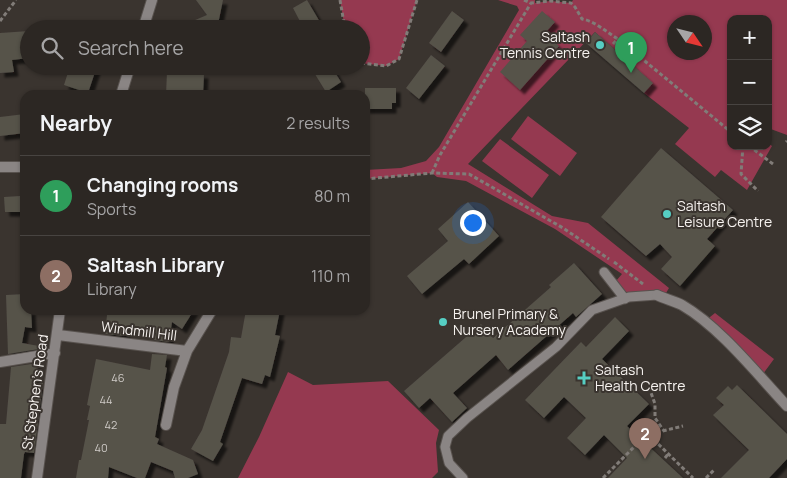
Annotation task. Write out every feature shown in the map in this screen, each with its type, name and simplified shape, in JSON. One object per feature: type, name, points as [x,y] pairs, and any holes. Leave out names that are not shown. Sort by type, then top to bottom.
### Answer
[{"type":"street","points":[[146,20],[152,0]]},
{"type":"street","points":[[123,90],[127,75]]},
{"type":"street","points":[[0,168],[20,167]]},
{"type":"street","points":[[657,295],[681,305],[700,318],[739,354],[787,406]]},
{"type":"street","name":"St Stephen's Road","points":[[37,478],[60,315]]},
{"type":"street","name":"Windmill Hill","points":[[166,425],[174,387],[186,351],[209,315]]},
{"type":"street","name":"Windmill Hill","points":[[58,335],[186,351]]},
{"type":"street","points":[[0,362],[55,353]]},
{"type":"lane","points":[[604,272],[625,298]]},
{"type":"lane","points":[[463,478],[449,463],[445,446],[448,436],[467,418],[556,347],[592,310],[625,298],[657,295]]},
{"type":"path","points":[[0,21],[16,0]]},
{"type":"path","points":[[340,0],[343,20]]},
{"type":"path","points":[[370,64],[386,66],[399,59],[417,0]]},
{"type":"path","points":[[524,0],[531,4],[550,1],[571,3],[582,19],[594,22],[603,31],[618,39],[727,129]]},
{"type":"path","points":[[432,173],[440,155],[531,4]]},
{"type":"path","points":[[613,44],[618,39]]},
{"type":"path","points":[[744,150],[741,174],[758,191]]},
{"type":"path","points":[[754,150],[773,164]]},
{"type":"path","points":[[370,179],[432,173],[469,174],[563,228],[625,270],[657,295]]},
{"type":"path","points":[[649,387],[655,404],[655,418],[664,431]]},
{"type":"path","points":[[603,478],[646,435],[683,426]]},
{"type":"path","points":[[648,434],[693,478]]},
{"type":"path","points":[[664,458],[668,454]]},
{"type":"path","points":[[706,478],[715,469]]},
{"type":"shaded area","points":[[340,0],[417,0],[399,59],[386,66],[370,64],[370,20],[343,20]]},
{"type":"shaded area","points":[[498,0],[535,0],[535,3],[550,1],[571,3],[573,0],[787,0],[787,135],[772,129],[772,15],[727,15],[727,150],[770,150],[747,190],[721,170],[715,177],[675,144],[689,128],[644,93],[652,83],[595,32],[468,164],[552,216],[588,223],[669,288],[663,298],[629,297],[616,281],[622,274],[555,229],[466,181],[437,177],[432,173],[370,179],[370,170],[401,168],[426,161],[439,147],[519,10],[517,6]]},
{"type":"shaded area","points":[[528,116],[577,153],[560,176],[511,139]]},
{"type":"shaded area","points":[[500,139],[549,175],[532,198],[482,161]]},
{"type":"shaded area","points":[[715,313],[774,359],[760,378],[707,325],[710,317]]},
{"type":"shaded area","points":[[288,372],[313,385],[388,381],[439,430],[436,443],[438,472],[432,478],[238,478],[259,437]]},
{"type":"building","points":[[196,0],[223,0],[219,20],[195,20],[207,15]]},
{"type":"building","points":[[307,0],[319,20],[299,20],[293,8]]},
{"type":"building","points":[[452,11],[464,20],[441,52],[429,43]]},
{"type":"building","points":[[542,11],[555,22],[545,33],[559,46],[520,90],[500,72],[527,41],[520,35]]},
{"type":"building","points":[[20,32],[20,59],[12,60],[14,72],[0,73],[0,33]]},
{"type":"building","points":[[595,32],[653,83],[644,93],[586,43]]},
{"type":"building","points":[[431,55],[445,66],[419,99],[406,88]]},
{"type":"building","points":[[67,75],[94,75],[89,90],[79,90],[64,85]]},
{"type":"building","points":[[167,75],[204,75],[203,90],[166,90]]},
{"type":"building","points":[[316,75],[337,75],[341,82],[329,90],[325,90]]},
{"type":"building","points":[[365,88],[396,88],[396,103],[392,103],[392,109],[370,109],[370,90],[365,90]]},
{"type":"building","points":[[20,115],[20,134],[0,136],[0,117]]},
{"type":"building","name":"Saltash Leisure Centre","points":[[661,148],[733,210],[707,239],[715,246],[680,286],[661,269],[672,257],[660,244],[646,256],[601,217]]},
{"type":"building","points":[[20,196],[20,212],[5,212],[4,197]]},
{"type":"building","points":[[468,202],[499,236],[469,264],[464,259],[422,294],[407,276],[448,241],[438,229]]},
{"type":"building","points":[[574,263],[602,294],[576,317],[573,313],[508,370],[496,355],[453,393],[467,408],[452,422],[430,398],[419,408],[404,391],[481,324],[493,338],[551,287],[549,285]]},
{"type":"building","points":[[20,294],[20,315],[31,315],[32,328],[25,327],[22,343],[39,346],[39,349],[8,354],[6,295]]},
{"type":"building","points":[[107,315],[191,315],[182,329],[172,322],[169,342],[154,340],[156,333],[126,329],[125,336],[105,334]]},
{"type":"building","points":[[245,315],[279,315],[275,335],[280,336],[270,377],[265,375],[262,384],[242,378],[220,442],[223,444],[213,461],[191,449],[202,430],[229,352],[231,337],[241,338]]},
{"type":"building","name":"Saltash Health Centre","points":[[615,317],[629,331],[602,359],[649,404],[627,426],[683,478],[608,478],[627,458],[604,435],[585,455],[567,438],[586,418],[564,397],[544,418],[525,400],[581,342],[586,347]]},
{"type":"building","points":[[152,354],[167,355],[165,367],[167,368],[155,437],[159,439],[157,444],[193,460],[198,474],[188,478],[175,478],[173,471],[151,462],[145,478],[137,478],[109,467],[108,478],[76,478],[89,420],[87,420],[90,406],[87,405],[96,359],[150,370]]},
{"type":"building","points":[[38,363],[36,383],[43,383],[34,453],[25,452],[21,478],[0,478],[0,424],[6,424],[11,367]]},
{"type":"building","points":[[737,385],[787,434],[787,459],[769,478],[721,478],[749,450],[713,415],[724,405],[716,398],[728,386],[732,390]]},
{"type":"place","name":"Saltash Tennis Centre","points":[[600,45]]},
{"type":"place","name":"Changing rooms","points":[[631,73]]},
{"type":"place","name":"Saltash Leisure Centre","points":[[667,214]]},
{"type":"place","name":"Brunel Primary & Nursery Academy","points":[[443,322]]},
{"type":"place","name":"Saltash Health Centre","points":[[584,378]]},
{"type":"place","name":"Saltash Library","points":[[645,459]]}]
